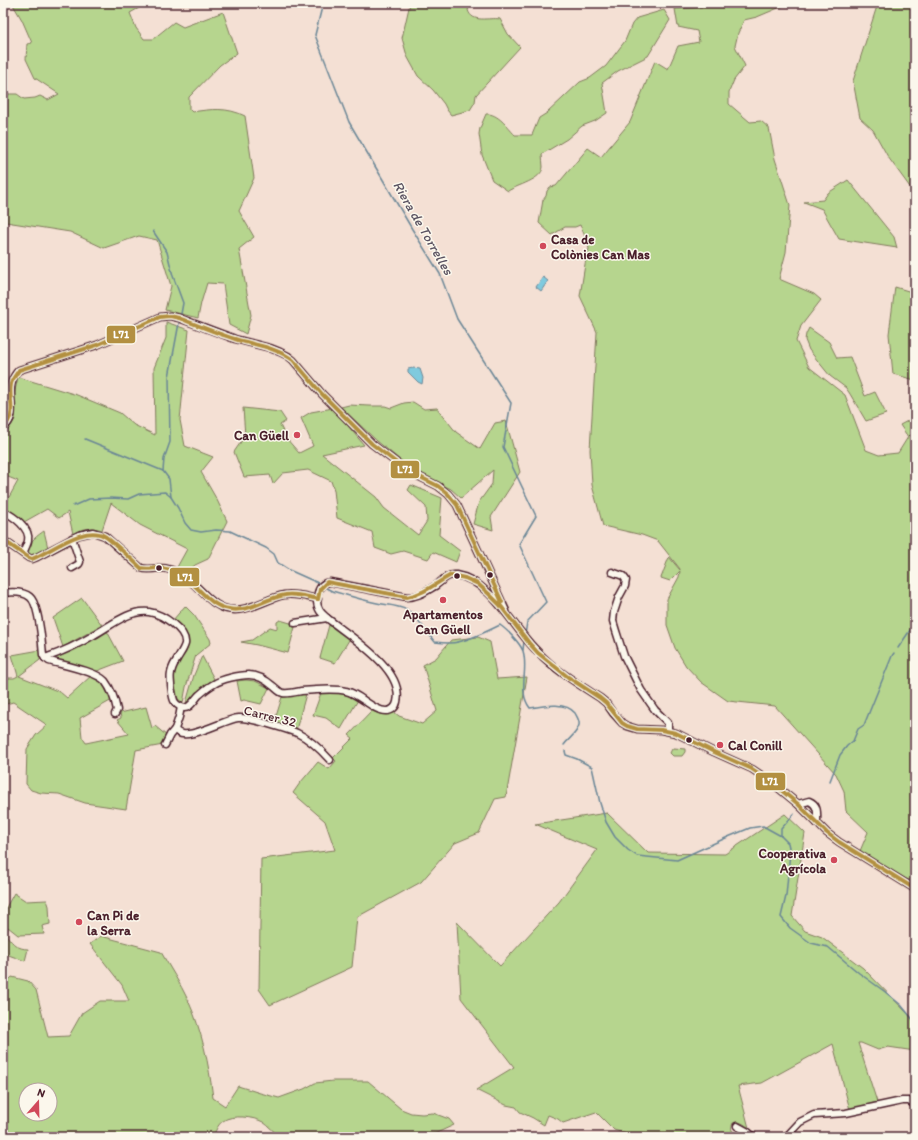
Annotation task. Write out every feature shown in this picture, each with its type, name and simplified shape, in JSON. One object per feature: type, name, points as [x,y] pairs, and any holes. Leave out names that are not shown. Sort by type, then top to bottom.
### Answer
[{"type":"street","points":[[3,428],[9,422],[11,415],[9,391],[10,382],[19,370],[97,346],[160,317],[170,316],[179,318],[235,339],[280,352],[293,360],[322,394],[372,444],[406,470],[438,486],[452,497],[458,505],[509,618]]},
{"type":"street","points":[[3,511],[17,520],[24,528],[28,536],[28,541],[23,553]]},
{"type":"street","points":[[3,540],[32,559],[72,538],[85,533],[93,532],[101,534],[108,538],[141,568],[165,568],[180,574],[189,580],[216,605],[228,609],[243,609],[286,594],[318,599]]},
{"type":"street","points":[[72,538],[80,562],[72,568]]},
{"type":"street","points":[[612,572],[623,576],[626,580],[625,586],[616,604],[613,618],[622,650],[633,676],[646,699],[668,723],[668,730]]},
{"type":"street","points":[[45,658],[94,635],[124,617],[140,612],[153,613],[166,619],[175,626],[182,634],[185,642],[170,677],[173,699],[176,704],[182,707],[186,708],[189,706],[198,696],[214,684],[224,680],[248,675],[261,678],[284,693],[346,690],[382,710],[388,711],[392,710],[397,704],[398,694],[390,672],[376,657],[321,612],[319,608],[318,592],[327,582],[414,597],[422,594],[451,575],[456,575],[469,580],[486,591],[538,653],[561,673],[606,703],[613,714],[622,723],[637,729],[668,730],[685,736],[714,752],[752,769],[770,781],[798,804],[827,833],[845,847],[915,889]]},
{"type":"street","points":[[3,593],[16,592],[27,595],[34,600],[37,610],[43,655],[45,658],[49,661],[90,672],[104,681],[114,699],[117,710],[116,714]]},
{"type":"street","points":[[295,623],[327,618]]},
{"type":"street","points":[[165,745],[175,729],[182,707]]},
{"type":"street","name":"Carrer 32","points":[[175,729],[179,733],[187,734],[207,729],[231,719],[244,718],[297,733],[311,742],[330,760]]},
{"type":"street","points":[[798,804],[809,801],[814,804],[817,808],[817,823]]},
{"type":"street","points":[[786,1137],[800,1122],[814,1114],[846,1113],[902,1101],[909,1101],[915,1105]]},
{"type":"street","points":[[737,1126],[754,1137]]},
{"type":"green space","points":[[12,3],[141,3],[139,8],[130,13],[136,28],[144,39],[153,39],[174,22],[183,27],[223,12],[237,53],[220,65],[189,97],[189,109],[192,112],[225,110],[245,116],[254,178],[239,211],[254,237],[239,249],[251,315],[246,334],[229,325],[223,284],[207,283],[198,318],[165,310],[171,286],[157,240],[139,236],[104,248],[70,232],[6,222],[3,223],[3,98],[8,96],[8,94],[17,94],[24,99],[40,96],[48,100],[59,94],[35,78],[26,59],[27,44],[32,43],[22,20]]},
{"type":"green space","points":[[410,3],[472,3],[468,10],[473,17],[481,19],[500,19],[508,34],[520,47],[476,95],[475,102],[470,110],[451,115],[433,90],[418,76],[407,56],[402,38]]},
{"type":"green space","points":[[758,3],[781,3],[783,6],[757,17],[744,20],[738,33],[735,46],[745,66],[734,80],[729,92],[729,104],[750,122],[761,121],[769,128],[775,159],[790,205],[786,252],[779,279],[814,294],[821,300],[801,326],[796,341],[809,367],[845,395],[866,450],[879,455],[898,453],[908,437],[900,425],[915,417],[915,881],[906,879],[860,851],[868,832],[846,811],[844,791],[836,774],[775,706],[728,701],[701,682],[686,666],[675,648],[667,625],[667,599],[679,577],[680,571],[670,581],[661,578],[669,557],[680,569],[658,541],[642,535],[603,526],[592,485],[590,450],[597,332],[580,296],[586,258],[589,249],[588,243],[580,225],[575,227],[565,227],[552,235],[539,223],[543,200],[550,187],[556,186],[588,148],[601,157],[630,122],[655,61],[668,69],[678,46],[699,42],[697,31],[678,27],[675,9]]},
{"type":"green space","points":[[878,3],[915,3],[915,194],[888,157],[873,130],[860,118],[853,81]]},
{"type":"green space","points":[[664,10],[670,20],[648,56],[618,71],[602,83],[607,113],[595,121],[582,126],[567,139],[542,154],[542,172],[534,179],[508,191],[492,180],[482,155],[479,134],[486,114],[490,114],[498,118],[515,135],[532,135],[539,118],[547,113],[580,82],[590,78],[606,66],[625,41],[632,24],[637,18]]},
{"type":"green space","points":[[848,180],[894,237],[897,248],[839,239],[822,209],[804,202],[823,200],[828,193]]},
{"type":"green space","points":[[895,287],[915,293],[915,380],[893,374],[889,334]]},
{"type":"green space","points":[[166,322],[189,330],[180,420],[185,446],[213,457],[201,472],[227,521],[208,559],[195,565],[186,573],[176,569],[187,549],[140,525],[111,503],[102,530],[87,529],[80,530],[73,534],[68,512],[59,518],[47,509],[24,522],[14,513],[3,508],[18,481],[3,475],[3,433],[7,432],[15,419],[14,395],[18,377],[77,395],[120,413],[134,425],[155,435],[154,368],[166,338]]},
{"type":"green space","points":[[809,328],[829,342],[837,358],[850,357],[865,396],[875,392],[886,414],[866,421],[846,388],[830,376],[809,350],[805,340]]},
{"type":"green space","points":[[413,402],[424,409],[437,408],[456,432],[480,449],[495,423],[506,421],[520,472],[491,517],[493,530],[473,524],[479,502],[492,484],[493,470],[461,498],[451,489],[430,479],[400,460],[377,441],[341,407],[349,405],[385,406],[391,408],[404,403]]},
{"type":"green space","points":[[243,408],[280,412],[286,421],[280,425],[286,438],[299,453],[313,446],[301,418],[311,412],[333,408],[364,445],[322,454],[376,497],[384,508],[418,535],[427,521],[426,507],[408,490],[411,485],[442,498],[439,535],[460,551],[456,562],[433,552],[428,559],[403,551],[391,554],[375,548],[372,532],[337,518],[334,490],[331,481],[308,470],[283,473],[273,484],[270,475],[244,477],[234,452],[245,436]]},
{"type":"green space","points":[[44,531],[48,548],[34,556],[29,554],[28,550],[30,544]]},
{"type":"green space","points":[[82,598],[102,625],[63,647],[53,618]]},
{"type":"green space","points":[[185,606],[194,615],[210,639],[211,643],[196,655],[186,687],[183,703],[178,699],[173,678],[177,665],[186,652],[188,643],[179,626],[173,620]]},
{"type":"green space","points":[[280,620],[294,624],[295,627],[288,653],[241,642],[252,640],[270,627],[277,629],[277,622]]},
{"type":"green space","points":[[329,625],[349,640],[335,663],[320,658]]},
{"type":"green space","points":[[107,631],[123,661],[97,671],[53,659],[86,643]]},
{"type":"green space","points":[[478,637],[490,642],[497,679],[527,677],[506,797],[495,799],[479,833],[455,843],[421,882],[357,917],[352,967],[270,1005],[259,989],[261,859],[335,850],[325,821],[293,793],[318,762],[329,769],[336,761],[333,758],[353,738],[349,735],[373,710],[383,714],[394,712],[399,716],[422,724],[437,711],[423,665],[436,658],[451,640]]},
{"type":"green space","points":[[40,650],[40,660],[19,676],[60,692],[67,698],[92,675],[102,682],[112,700],[80,718],[82,737],[86,743],[129,734],[117,720],[121,718],[120,713],[146,707],[152,728],[155,726],[167,736],[163,745],[136,750],[126,809],[85,803],[59,794],[41,793],[31,790],[26,784],[27,749],[36,735],[47,725],[13,702],[3,705],[3,678],[14,678],[18,676],[12,655]]},
{"type":"green space","points":[[202,656],[214,679],[186,703],[194,675]]},
{"type":"green space","points":[[237,681],[255,681],[269,688],[261,704],[244,700],[241,701]]},
{"type":"green space","points":[[336,692],[358,700],[341,729],[326,718],[313,715],[321,693]]},
{"type":"green space","points":[[306,694],[296,730],[274,723],[282,697]]},
{"type":"green space","points":[[674,748],[685,749],[685,752],[682,756],[673,756],[670,753]]},
{"type":"green space","points":[[607,813],[648,853],[725,854],[785,814],[805,833],[792,916],[805,931],[822,937],[863,968],[915,1021],[915,1051],[888,1047],[878,1050],[858,1043],[877,1102],[850,1110],[833,1044],[762,1083],[738,1086],[749,1128],[741,1123],[735,1122],[733,1123],[732,1130],[733,1132],[748,1137],[637,1137],[614,1130],[596,1112],[563,1123],[548,1115],[544,1125],[520,1112],[516,1107],[506,1105],[476,1090],[514,1067],[461,998],[457,922],[500,966],[559,902],[597,850],[535,824]]},
{"type":"green space","points":[[14,893],[26,901],[47,900],[49,906],[50,924],[42,926],[44,934],[18,935],[8,927],[7,936],[11,941],[16,946],[28,949],[25,961],[3,953],[3,913]]},
{"type":"green space","points":[[101,936],[161,952],[185,994],[193,1012],[207,1060],[213,1098],[225,1106],[238,1086],[279,1098],[304,1089],[315,1083],[333,1081],[368,1081],[401,1109],[411,1113],[433,1113],[449,1119],[454,1125],[428,1137],[365,1137],[357,1133],[349,1137],[280,1137],[263,1122],[249,1118],[237,1117],[221,1122],[213,1137],[3,1137],[3,986],[12,977],[28,981],[36,990],[48,1037],[69,1036],[82,1013],[100,1001],[129,1001],[122,985],[90,944]]},
{"type":"water","points":[[543,277],[548,281],[541,291],[536,287]]},
{"type":"water","points":[[408,369],[420,369],[423,378],[422,384],[408,372]]},
{"type":"waterway","name":"Riera de Torrelles","points":[[323,3],[315,35],[349,122],[440,274],[457,319],[511,403],[503,447],[536,516],[519,544],[546,602],[527,622],[525,635]]},
{"type":"waterway","points":[[153,231],[167,252],[173,276],[183,303],[181,314]]},
{"type":"waterway","points":[[171,497],[169,479],[163,471],[164,459],[170,442],[169,377],[179,323]]},
{"type":"waterway","points":[[85,439],[163,471]]},
{"type":"waterway","points":[[73,506],[89,499],[128,499],[139,494],[165,492],[171,497],[185,523],[191,530],[201,532],[216,530],[230,531],[266,548],[274,554],[278,563],[289,570],[318,583]]},
{"type":"waterway","points":[[326,588],[360,599],[404,608],[419,621],[435,642],[458,642],[474,637],[500,625],[513,637],[523,651],[525,666],[524,695],[530,708],[554,705],[566,707],[571,709],[577,716],[579,722],[578,728],[564,745]]},
{"type":"waterway","points":[[898,648],[915,623]]},
{"type":"waterway","name":"Riera de Torrelles","points":[[523,650],[524,641]]},
{"type":"waterway","points":[[830,781],[840,755],[853,741],[858,729],[864,725],[894,653]]},
{"type":"waterway","points":[[565,751],[566,755],[592,767],[606,822],[615,837],[628,850],[637,856],[677,860],[750,828],[763,826],[781,836]]},
{"type":"waterway","points":[[794,814],[781,829],[781,836],[788,843],[790,852],[786,896],[781,917],[790,928],[811,943],[828,947],[901,1005],[915,1022]]},
{"type":"transit line","name":"L71","points":[[3,428],[8,422],[12,407],[10,391],[11,384],[19,370],[97,345],[160,317],[170,316],[179,318],[228,337],[272,349],[293,360],[322,394],[372,444],[406,470],[438,486],[448,494],[457,505],[502,602]]},
{"type":"transit line","name":"L71","points":[[3,540],[32,559],[79,536],[89,533],[98,534],[106,537],[141,568],[162,568],[178,573],[192,583],[215,604],[229,609],[243,609],[278,597],[289,595],[318,599]]},
{"type":"transit line","name":"L71","points":[[318,599],[320,589],[327,582],[407,597],[424,591],[451,575],[465,578],[478,584],[500,605],[538,653],[568,677],[600,698],[606,703],[622,723],[637,729],[661,730],[676,733],[752,769],[770,781],[798,804],[827,833],[839,842],[915,889]]},
{"type":"place","name":"Casa de Colònies Can Mas","points":[[543,246]]},
{"type":"place","name":"Can Güell","points":[[297,435]]},
{"type":"place","name":"Apartamentos Can Güell","points":[[443,600]]},
{"type":"place","name":"Cal Conill","points":[[720,745]]},
{"type":"place","name":"Cooperativa Agrícola","points":[[834,860]]},
{"type":"place","name":"Can Pi de la Serra","points":[[79,922]]}]
